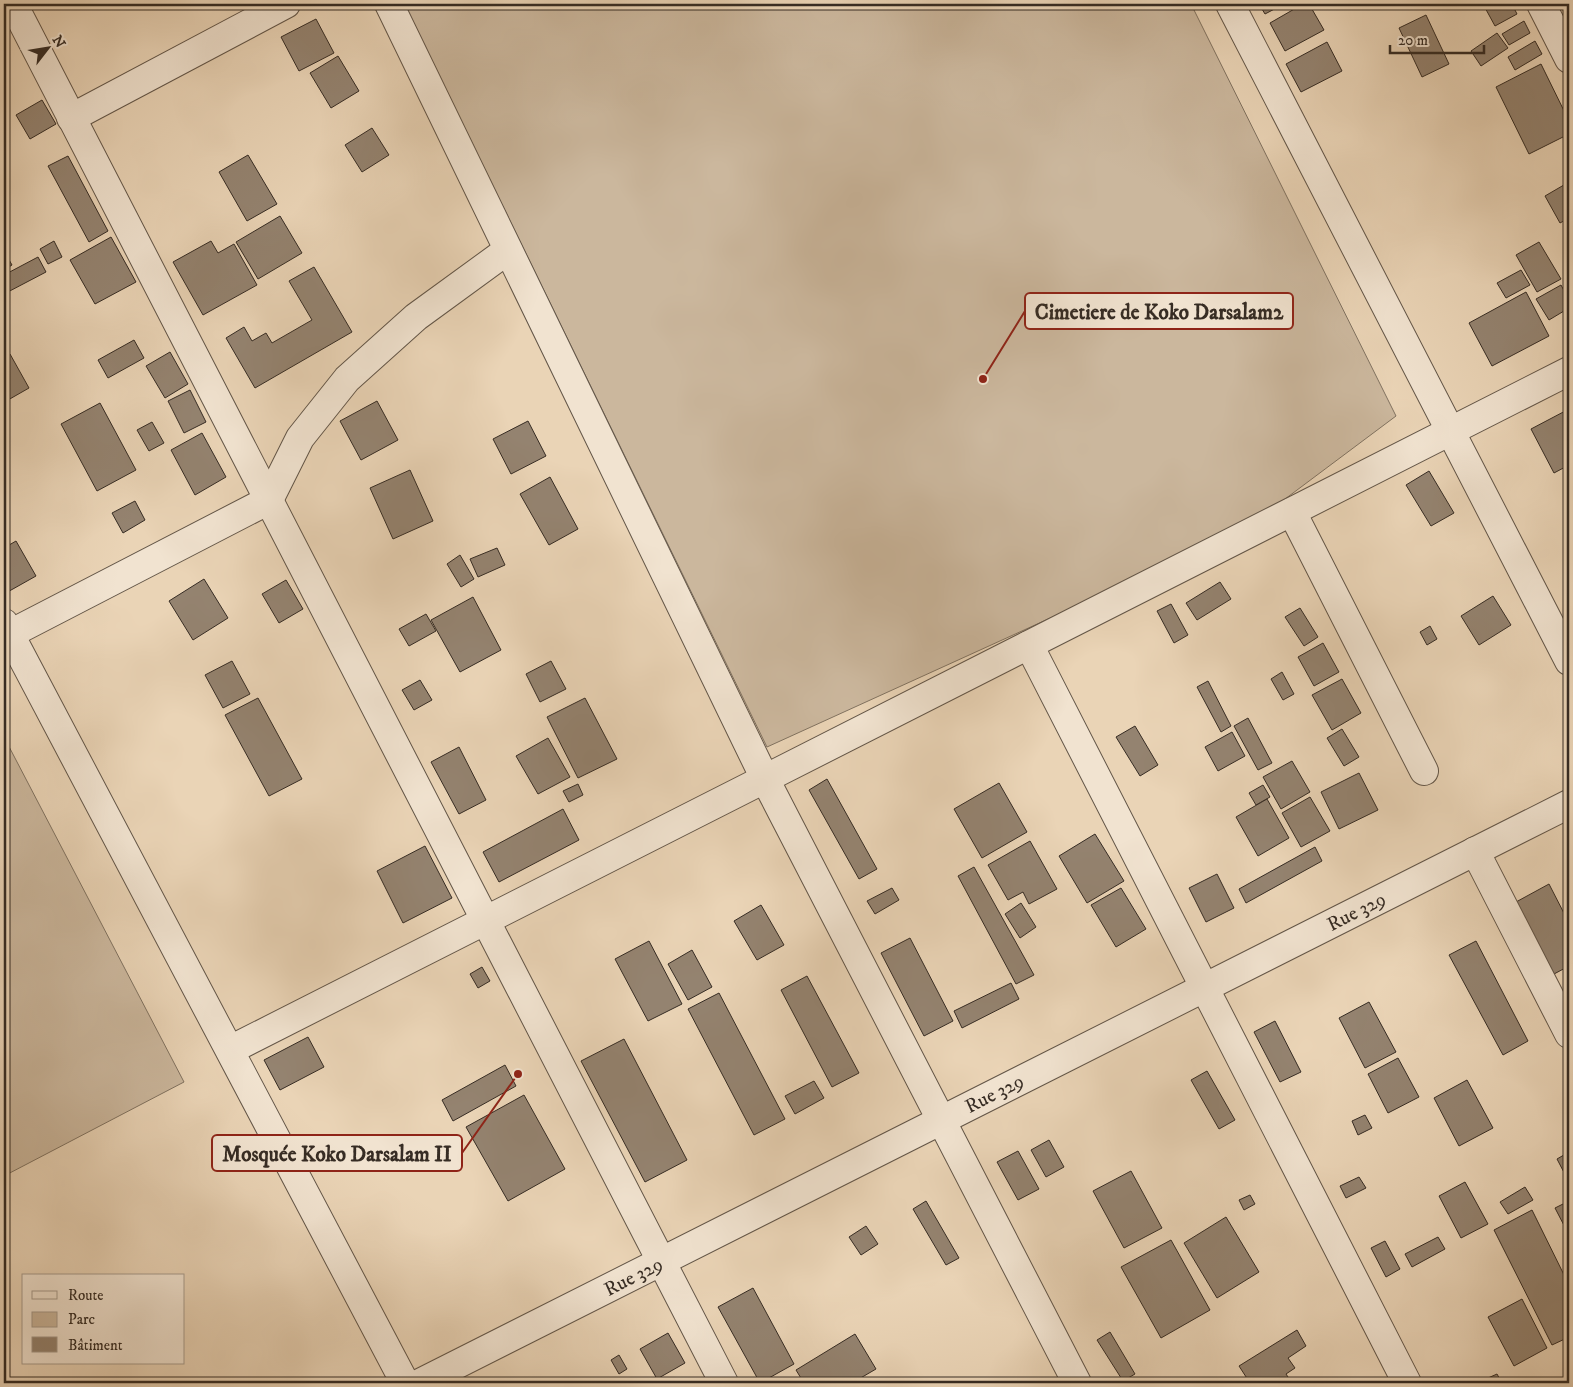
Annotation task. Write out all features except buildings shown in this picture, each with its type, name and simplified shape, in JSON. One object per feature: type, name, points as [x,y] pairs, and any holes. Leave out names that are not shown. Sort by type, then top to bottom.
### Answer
[{"type":"street","points":[[12,4],[724,1383]]},
{"type":"street","points":[[71,118],[247,13],[286,4]]},
{"type":"street","points":[[389,4],[765,779],[1077,1383]]},
{"type":"street","points":[[1230,4],[1569,661]]},
{"type":"street","points":[[1541,4],[1569,59]]},
{"type":"street","points":[[405,1383],[6,631],[268,500],[300,438],[347,379],[416,317],[508,250]]},
{"type":"street","points":[[230,1050],[1569,371]]},
{"type":"street","points":[[1292,512],[1424,771]]},
{"type":"street","points":[[1030,645],[1407,1383]]},
{"type":"street","name":"Rue 329","points":[[420,1383],[1569,804]]},
{"type":"street","points":[[1475,851],[1569,1034]]},
{"type":"green space","points":[[404,4],[1191,4],[1396,416],[1273,508],[1101,595],[767,747]]},
{"type":"green space","points":[[4,737],[184,1082],[4,1176]]},
{"type":"place","name":"Cimetiere de Koko Darsalam2","points":[[983,379]]},
{"type":"place","name":"Mosquée Koko Darsalam II","points":[[518,1074]]}]
